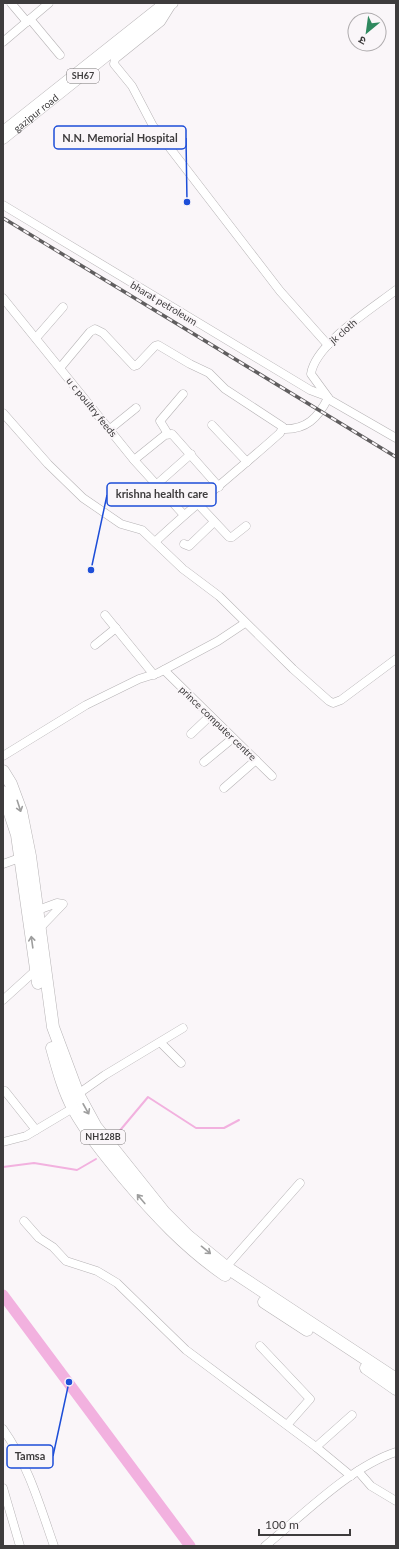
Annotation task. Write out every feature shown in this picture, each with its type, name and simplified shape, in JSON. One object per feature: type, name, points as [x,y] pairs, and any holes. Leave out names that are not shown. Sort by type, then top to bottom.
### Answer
[{"type":"highway","name":"NH128B","points":[[3,771],[11,784],[21,811],[36,970],[41,1004],[60,1077],[73,1108],[100,1149],[146,1205],[174,1235],[199,1257],[396,1390]]},
{"type":"highway","name":"NH128B","points":[[3,792],[25,856],[38,910],[53,1027],[78,1094],[96,1128],[164,1212],[188,1236],[226,1267],[396,1379]]},
{"type":"main road","name":"SH67","points":[[163,7],[173,3]]},
{"type":"main road","name":"gazipur road","points":[[3,139],[163,7]]},
{"type":"street","points":[[11,3],[60,55]]},
{"type":"street","points":[[3,42],[50,3]]},
{"type":"street","points":[[173,3],[164,19],[115,59],[114,64],[132,86],[153,126],[280,291],[328,345]]},
{"type":"street","points":[[3,130],[163,7]]},
{"type":"street","name":"bharat petroleum","points":[[3,205],[310,390],[327,397]]},
{"type":"street","name":"jk cloth","points":[[396,290],[342,331],[328,345],[311,374],[327,397],[396,438]]},
{"type":"street","name":"u c poultry feeds","points":[[3,298],[134,460],[156,486],[184,515]]},
{"type":"street","points":[[36,338],[63,308]]},
{"type":"street","points":[[60,368],[90,332],[95,329],[103,333],[134,366],[137,365],[155,346],[158,345],[190,364],[209,373],[225,389],[281,425],[283,429]]},
{"type":"street","points":[[183,394],[160,421],[168,434],[176,437],[220,487]]},
{"type":"street","points":[[155,542],[184,515],[220,487],[283,429],[298,429],[311,422],[320,413],[327,397]]},
{"type":"street","points":[[110,429],[136,408]]},
{"type":"street","points":[[3,413],[48,464],[83,498],[121,524],[142,530],[183,569],[219,596],[293,669],[333,703],[341,700],[396,659]]},
{"type":"street","points":[[212,425],[247,462]]},
{"type":"street","points":[[134,460],[168,434]]},
{"type":"street","points":[[156,486],[191,454]]},
{"type":"street","points":[[198,504],[231,538],[246,526]]},
{"type":"street","points":[[184,544],[189,546],[214,522]]},
{"type":"street","points":[[105,615],[154,675]]},
{"type":"street","points":[[3,756],[86,705],[139,679],[154,675],[164,670],[228,636],[245,623]]},
{"type":"street","points":[[95,645],[116,628]]},
{"type":"street","name":"prince computer centre","points":[[164,670],[272,776]]},
{"type":"street","points":[[191,734],[210,716]]},
{"type":"street","points":[[204,762],[233,738]]},
{"type":"street","points":[[224,788],[256,760]]},
{"type":"street","points":[[3,864],[25,856]]},
{"type":"street","points":[[38,910],[57,903],[63,904],[40,928]]},
{"type":"street","points":[[3,1000],[36,970]]},
{"type":"street","points":[[78,1094],[183,1028]]},
{"type":"street","points":[[161,1043],[181,1063]]},
{"type":"street","points":[[5,1091],[36,1130]]},
{"type":"street","points":[[3,1142],[26,1136],[73,1108]]},
{"type":"street","points":[[226,1267],[300,1183]]},
{"type":"street","points":[[24,1221],[39,1238],[50,1245],[66,1261],[97,1271],[117,1283],[186,1350],[316,1447],[351,1476]]},
{"type":"street","points":[[260,1346],[310,1399],[287,1425]]},
{"type":"street","points":[[316,1447],[352,1415]]},
{"type":"street","points":[[3,1429],[14,1444],[29,1474],[54,1546]]},
{"type":"street","points":[[265,1546],[351,1476],[375,1460],[396,1452]]},
{"type":"street","points":[[358,1471],[370,1486],[396,1501]]},
{"type":"street","points":[[3,1488],[20,1546]]},
{"type":"waterway","points":[[112,1140],[148,1097],[196,1128],[224,1128],[239,1120]]},
{"type":"waterway","points":[[3,1167],[34,1163],[77,1170],[96,1159]]},
{"type":"waterway","points":[[3,1295],[190,1546]]},
{"type":"railway","points":[[3,218],[396,457]]},
{"type":"place","name":"N.N. Memorial Hospital","points":[[187,202]]},
{"type":"place","name":"krishna health care","points":[[91,570]]},
{"type":"place","name":"Tamsa","points":[[69,1382]]}]
